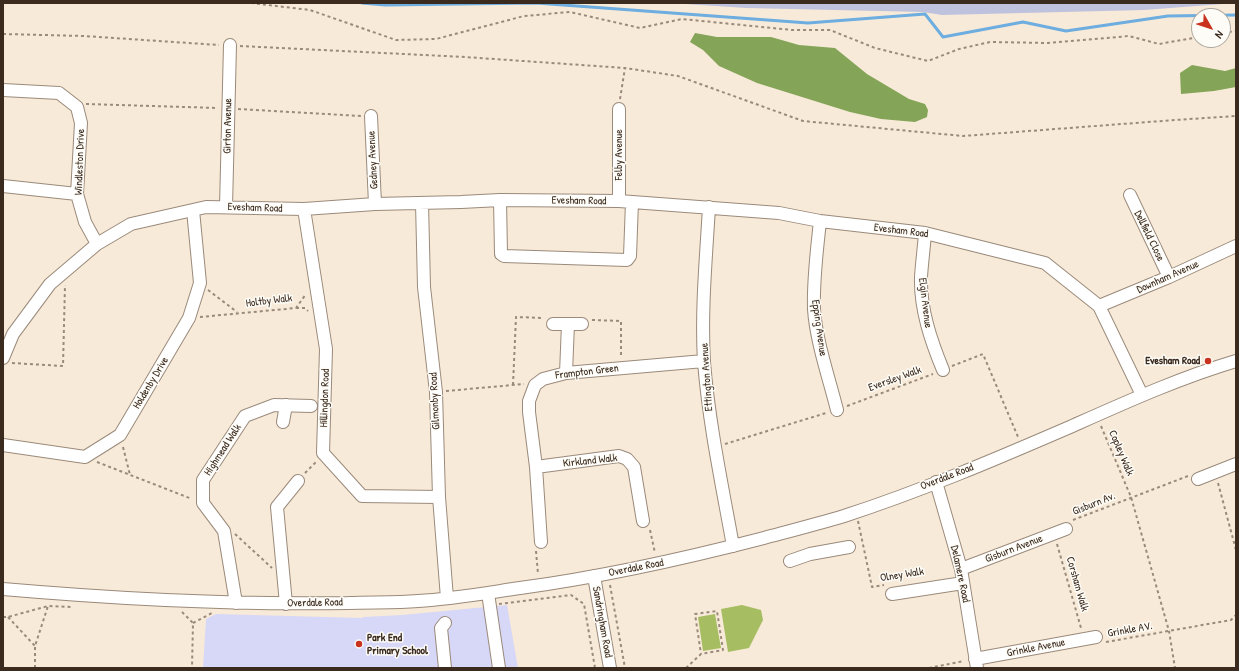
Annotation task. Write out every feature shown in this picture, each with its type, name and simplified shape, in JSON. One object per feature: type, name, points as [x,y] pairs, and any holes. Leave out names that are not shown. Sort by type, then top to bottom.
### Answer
[{"type":"street","name":"Girton Avenue","points":[[226,207],[230,46]]},
{"type":"street","name":"Windleston Drive","points":[[3,90],[59,93],[77,107],[81,122],[77,194],[84,222],[97,244]]},
{"type":"street","name":"Felby Avenue","points":[[500,200],[501,254],[504,256],[627,260],[630,256],[619,109]]},
{"type":"street","name":"Gedney Avenue","points":[[371,116],[375,204]]},
{"type":"street","points":[[3,186],[77,194]]},
{"type":"street","name":"Dellfield Close","points":[[1130,195],[1169,277]]},
{"type":"street","name":"Evesham Road","points":[[7,361],[13,334],[50,284],[97,244],[131,224],[206,207],[304,209],[375,204],[500,200],[626,202],[778,213],[820,220],[925,233],[1045,263],[1099,306],[1142,396]]},
{"type":"street","name":"Gilmonby Road","points":[[422,203],[424,287],[436,392],[439,497],[447,598]]},
{"type":"street","name":"Ettington Avenue","points":[[709,207],[704,298],[704,361],[715,447],[733,546]]},
{"type":"street","name":"Hillingdon Road","points":[[304,209],[326,349],[323,453]]},
{"type":"street","name":"Holdenby Drive","points":[[85,457],[120,435],[189,318],[200,283],[193,210]]},
{"type":"street","name":"Epping Avenue","points":[[820,220],[814,270],[814,310],[821,349],[837,410]]},
{"type":"street","name":"Elgin Avenue","points":[[925,233],[921,278],[924,309],[930,337],[943,370]]},
{"type":"street","name":"Downham Avenue","points":[[1099,306],[1169,277],[1236,246]]},
{"type":"street","points":[[553,324],[582,324]]},
{"type":"street","points":[[566,373],[568,324]]},
{"type":"street","name":"Frampton Green","points":[[541,542],[536,467],[529,412],[529,401],[535,385],[543,379],[566,373],[704,361]]},
{"type":"street","name":"Overdale Road","points":[[3,589],[190,601],[286,604],[419,601],[488,593],[608,574],[733,546],[856,511],[936,482],[1210,368],[1236,361]]},
{"type":"street","name":"Highmead Walk","points":[[203,503],[203,480],[245,416],[274,405],[311,406]]},
{"type":"street","points":[[283,422],[286,405]]},
{"type":"street","points":[[3,445],[85,457]]},
{"type":"street","points":[[323,453],[362,496],[439,497]]},
{"type":"street","name":"Kirkland Walk","points":[[536,467],[619,456],[628,459],[634,467],[643,521]]},
{"type":"street","points":[[1198,479],[1236,464]]},
{"type":"street","points":[[286,604],[277,506],[298,481]]},
{"type":"street","name":"Delamere Road","points":[[936,482],[961,569],[976,664]]},
{"type":"street","points":[[203,503],[224,531],[236,602]]},
{"type":"street","name":"Gisburn Avenue","points":[[961,569],[1066,529]]},
{"type":"street","points":[[790,561],[810,554],[850,547]]},
{"type":"street","name":"Sandringham Road","points":[[594,576],[610,668]]},
{"type":"street","points":[[889,590],[963,583]]},
{"type":"street","points":[[488,593],[499,668]]},
{"type":"street","points":[[445,623],[441,628],[445,668]]},
{"type":"street","name":"Grinkle Avenue","points":[[976,664],[1096,637]]},
{"type":"path","points":[[251,3],[310,10],[396,40],[436,39],[524,16],[570,12],[640,28],[682,19],[792,30],[830,30],[875,48],[928,61],[959,49],[990,42],[1048,43],[1130,36],[1159,44],[1191,38]]},
{"type":"path","points":[[3,34],[84,36],[230,46],[465,57],[625,68],[678,76],[803,121],[962,136],[1236,116]]},
{"type":"path","points":[[619,109],[625,68]]},
{"type":"path","points":[[7,361],[63,366],[66,270]]},
{"type":"path","name":"Holtby Walk","points":[[189,318],[237,312],[296,308],[316,282]]},
{"type":"path","name":"Holtby Walk","points":[[200,283],[237,312]]},
{"type":"path","name":"Eversley Walk","points":[[715,447],[837,410],[983,354],[1022,447]]},
{"type":"path","points":[[436,392],[525,384]]},
{"type":"path","name":"Copley Walk","points":[[1096,415],[1131,497],[1169,631],[1175,668]]},
{"type":"path","points":[[120,435],[130,475]]},
{"type":"path","points":[[298,481],[323,453]]},
{"type":"path","points":[[85,457],[203,503]]},
{"type":"path","points":[[1216,472],[1236,550]]},
{"type":"path","name":"Gisburn Av.","points":[[1066,529],[1072,521],[1131,497],[1190,476],[1198,479]]},
{"type":"path","name":"Olney Walk","points":[[856,511],[872,587],[889,590]]},
{"type":"path","points":[[643,521],[649,526],[657,564]]},
{"type":"path","points":[[232,530],[284,579]]},
{"type":"path","name":"Corsham Walk","points":[[1054,534],[1084,639]]},
{"type":"path","points":[[540,585],[535,550],[541,542]]},
{"type":"path","points":[[608,574],[625,668]]},
{"type":"path","points":[[35,668],[35,646],[53,593]]},
{"type":"path","points":[[181,611],[193,623],[192,668]]},
{"type":"path","points":[[686,668],[701,654],[723,650],[717,611],[695,614],[701,654]]},
{"type":"path","points":[[193,623],[213,613]]},
{"type":"path","name":"Grinkle AV.","points":[[1096,637],[1104,643],[1231,620],[1236,614]]},
{"type":"path","points":[[8,617],[35,646]]},
{"type":"path","points":[[929,668],[976,664]]},
{"type":"shaded area","points":[[670,3],[1236,3],[1144,10],[942,15],[923,12],[746,8]]},
{"type":"shaded area","name":"Park End Primary School","points":[[507,605],[518,668],[203,668],[206,619],[216,614],[363,618]]},
{"type":"green space","points":[[695,33],[717,37],[771,37],[799,45],[835,48],[867,74],[909,99],[925,104],[928,110],[927,117],[915,122],[881,119],[850,112],[757,83],[719,66],[703,50],[690,42]]},
{"type":"green space","points":[[1192,65],[1225,71],[1236,68],[1236,87],[1181,94],[1180,73]]},
{"type":"green space","points":[[742,605],[761,610],[763,620],[749,648],[728,652],[721,609]]},
{"type":"green space","points":[[715,614],[721,648],[703,651],[698,617]]},
{"type":"waterway","points":[[362,3],[385,5],[536,3],[808,23],[925,14],[943,37],[1023,22],[1066,31],[1168,16],[1236,15]]},
{"type":"place","name":"Evesham Road","points":[[1208,361]]},
{"type":"place","name":"Park End Primary School","points":[[359,644]]}]
